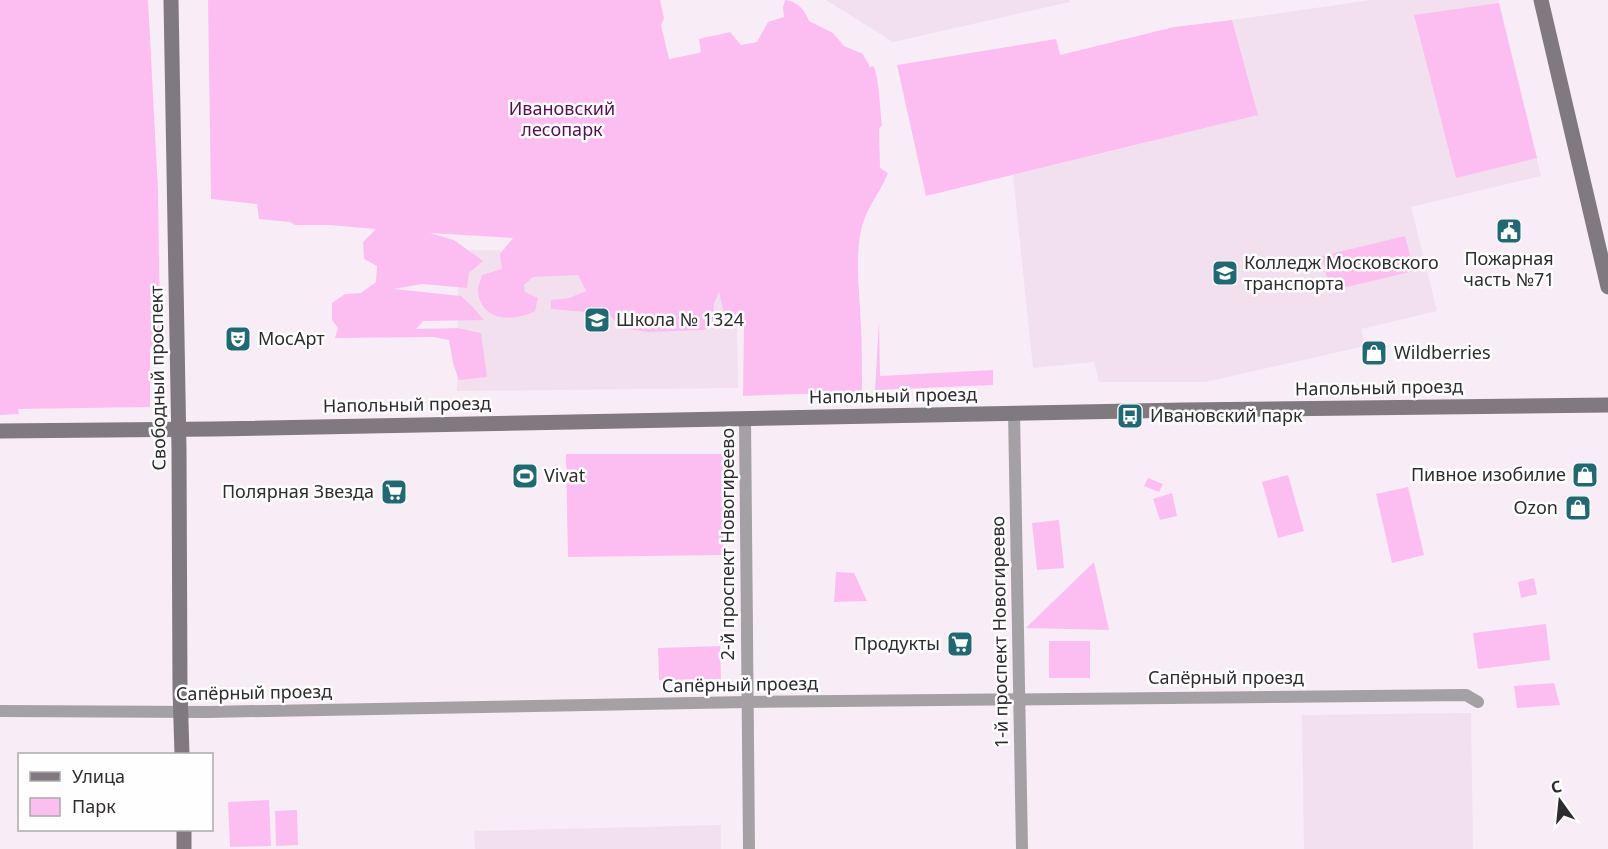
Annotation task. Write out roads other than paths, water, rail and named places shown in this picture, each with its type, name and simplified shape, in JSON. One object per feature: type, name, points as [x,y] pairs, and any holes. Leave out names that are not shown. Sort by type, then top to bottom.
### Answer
[{"type":"street","name":"Свободный проспект","points":[[171,0],[182,753]]},
{"type":"street","points":[[1541,0],[1608,287]]},
{"type":"street","name":"Напольный проезд","points":[[0,431],[1608,405]]},
{"type":"street","name":"1-й проспект Новогиреево","points":[[1014,413],[1022,849]]},
{"type":"street","name":"2-й проспект Новогиреево","points":[[745,418],[749,849]]},
{"type":"street","name":"Сапёрный проезд","points":[[0,711],[181,713],[747,702],[1466,695],[1478,702]]},
{"type":"street","points":[[184,831],[184,849]]},
{"type":"place","name":"Пожарная часть №71","points":[[1509,231]]},
{"type":"place","name":"Колледж Московского транспорта","points":[[1225,273]]},
{"type":"place","name":"Школа № 1324","points":[[597,320]]},
{"type":"place","name":"МосАрт","points":[[238,339]]},
{"type":"place","name":"Wildberries","points":[[1374,353]]},
{"type":"place","name":"Ивановский парк","points":[[1130,416]]},
{"type":"place","name":"Пивное изобилие","points":[[1585,475]]},
{"type":"place","name":"Vivat","points":[[525,476]]},
{"type":"place","name":"Полярная Звезда","points":[[394,492]]},
{"type":"place","name":"Ozon","points":[[1578,508]]},
{"type":"place","name":"Продукты","points":[[960,644]]},
{"type":"park label","name":"Ивановский лесопарк","points":[[562,119]]}]
